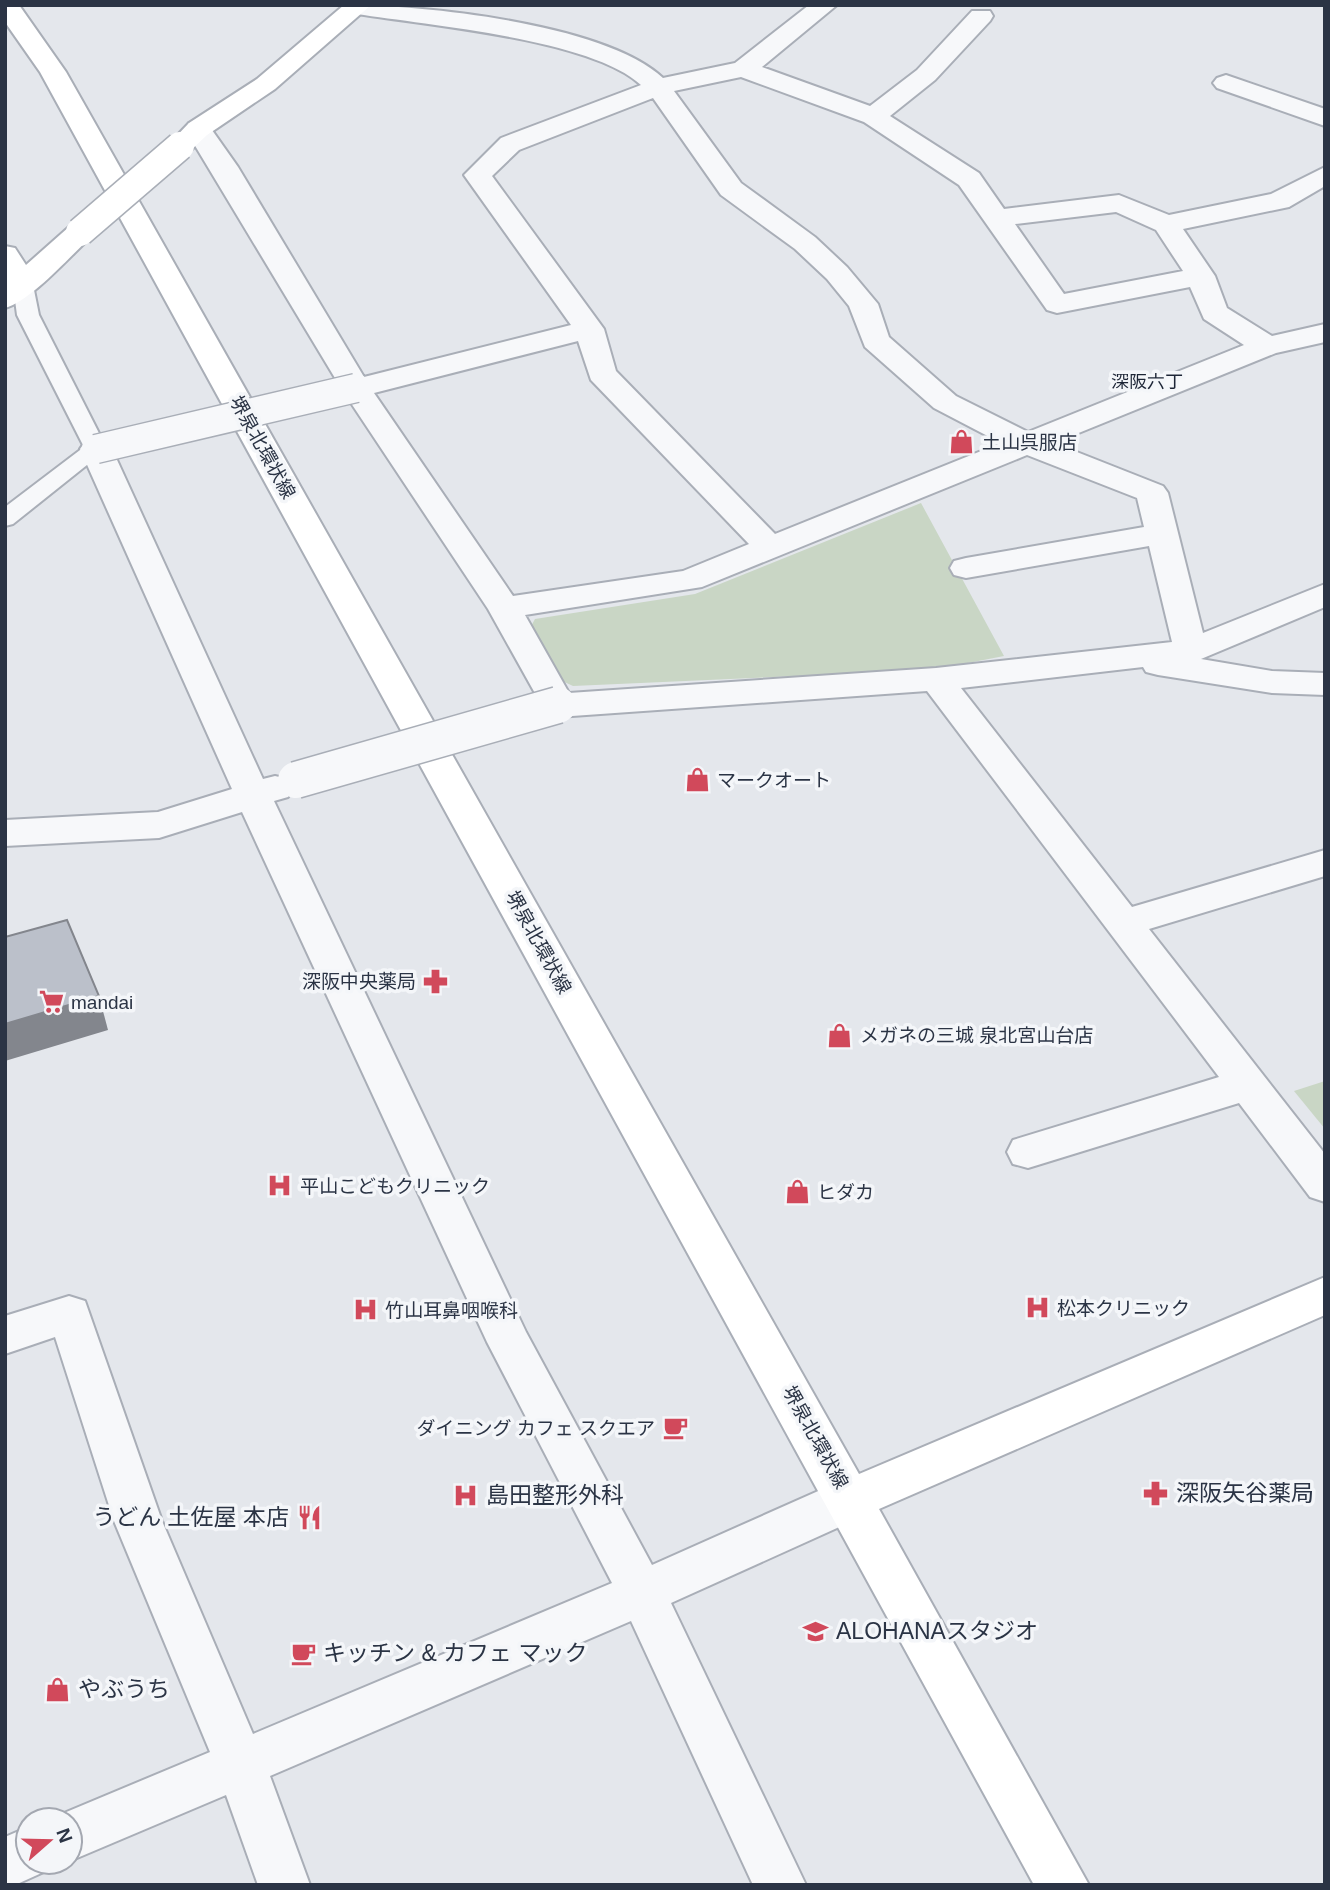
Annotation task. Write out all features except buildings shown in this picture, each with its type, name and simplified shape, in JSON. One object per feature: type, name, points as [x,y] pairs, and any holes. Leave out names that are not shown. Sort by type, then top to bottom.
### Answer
[{"type":"main road","name":"堺泉北環状線","points":[[6,5],[53,72],[1063,1885]]},
{"type":"main road","points":[[5,254],[14,292],[189,138],[265,84],[358,6]]},
{"type":"main road","points":[[850,1499],[1325,1295]]},
{"type":"street","points":[[770,547],[602,374],[589,329],[478,175],[510,144],[658,87],[743,69],[825,5]]},
{"type":"street","points":[[358,6],[523,32],[581,46],[640,70],[658,87],[731,189],[805,243],[837,273],[863,304],[875,341],[945,402],[1028,444],[1152,493],[1191,651]]},
{"type":"street","points":[[873,117],[926,75],[981,16]]},
{"type":"street","points":[[743,69],[873,117],[969,178],[1057,304],[1201,276]]},
{"type":"street","points":[[1226,83],[1325,118]]},
{"type":"street","points":[[189,138],[224,167],[356,388],[504,608],[558,705]]},
{"type":"street","points":[[1166,224],[1279,201],[1318,185]]},
{"type":"street","points":[[998,218],[1119,203],[1166,224],[1201,276],[1214,313],[1266,346]]},
{"type":"street","points":[[589,329],[356,388],[96,449],[253,796],[509,1342],[642,1593],[780,1885]]},
{"type":"street","points":[[504,608],[690,580],[1266,346],[1325,333]]},
{"type":"street","points":[[966,568],[1162,534]]},
{"type":"street","points":[[5,833],[159,825],[296,780],[558,705],[936,679],[1191,651],[1325,594]]},
{"type":"street","points":[[1125,659],[1272,682],[1325,684]]},
{"type":"street","points":[[936,679],[1325,1185]]},
{"type":"street","points":[[1124,923],[1325,863]]},
{"type":"street","points":[[1028,1153],[1248,1084]]},
{"type":"street","points":[[5,1335],[69,1314],[138,1521],[241,1765],[284,1885]]},
{"type":"street","points":[[84,1830],[642,1593],[850,1499]]},
{"type":"lane","points":[[5,519],[96,449],[14,292]]},
{"type":"green space","points":[[921,503],[1004,656],[932,670],[573,686],[558,679],[529,630],[535,619],[695,594]]},
{"type":"green space","points":[[1325,1081],[1325,1129],[1294,1091]]},
{"type":"place","name":"土山呉服店","points":[[962,442]]},
{"type":"place","name":"マークオート","points":[[697,780]]},
{"type":"place","name":"深阪中央薬局","points":[[436,981]]},
{"type":"place","name":"mandai","points":[[51,1002]]},
{"type":"place","name":"メガネの三城 泉北宮山台店","points":[[840,1035]]},
{"type":"place","name":"平山こどもクリニック","points":[[280,1186]]},
{"type":"place","name":"ヒダカ","points":[[797,1192]]},
{"type":"place","name":"松本クリニック","points":[[1037,1308]]},
{"type":"place","name":"竹山耳鼻咽喉科","points":[[365,1310]]},
{"type":"place","name":"ダイニング カフェ スクエア","points":[[675,1428]]},
{"type":"place","name":"深阪矢谷薬局","points":[[1156,1493]]},
{"type":"place","name":"島田整形外科","points":[[466,1495]]},
{"type":"place","name":"うどん 土佐屋 本店","points":[[309,1517]]},
{"type":"place","name":"ALOHANAスタジオ","points":[[816,1631]]},
{"type":"place","name":"キッチン & カフェ マック","points":[[303,1653]]},
{"type":"place","name":"やぶうち","points":[[58,1689]]},
{"type":"district","name":"深阪六丁","points":[[1147,382]]}]
